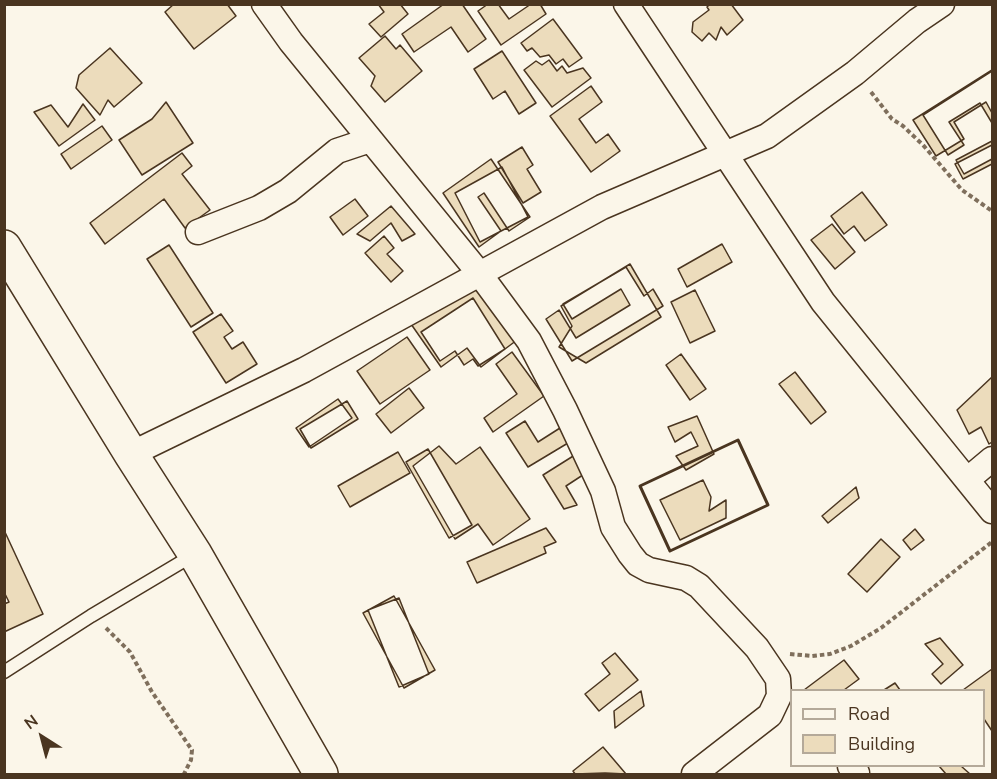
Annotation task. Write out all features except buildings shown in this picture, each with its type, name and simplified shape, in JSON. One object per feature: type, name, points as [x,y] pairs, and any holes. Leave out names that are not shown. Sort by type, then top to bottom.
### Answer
[{"type":"main road","points":[[4,247],[195,554],[321,774]]},
{"type":"street","points":[[264,4],[291,42],[479,273],[529,341],[603,491],[613,526],[630,554],[638,564],[649,570],[686,578],[699,586],[757,648],[778,679],[785,702],[694,774]]},
{"type":"street","points":[[626,4],[823,302],[993,512]]},
{"type":"street","points":[[131,454],[304,370],[602,207],[767,136],[855,73],[917,21],[942,4]]},
{"type":"street","points":[[198,232],[260,208],[288,191],[337,151],[370,140]]},
{"type":"street","points":[[967,480],[993,459]]},
{"type":"lane","points":[[4,672],[91,616],[195,554]]},
{"type":"path","points":[[855,73],[892,119],[923,145],[962,190],[993,211]]},
{"type":"path","points":[[757,648],[812,656],[830,654],[851,646],[880,628],[993,542]]},
{"type":"path","points":[[91,616],[112,632],[130,652],[152,692],[192,750],[191,760],[184,774]]},
{"type":"wall","points":[[738,440],[768,505],[670,551],[640,486],[738,440]]}]
